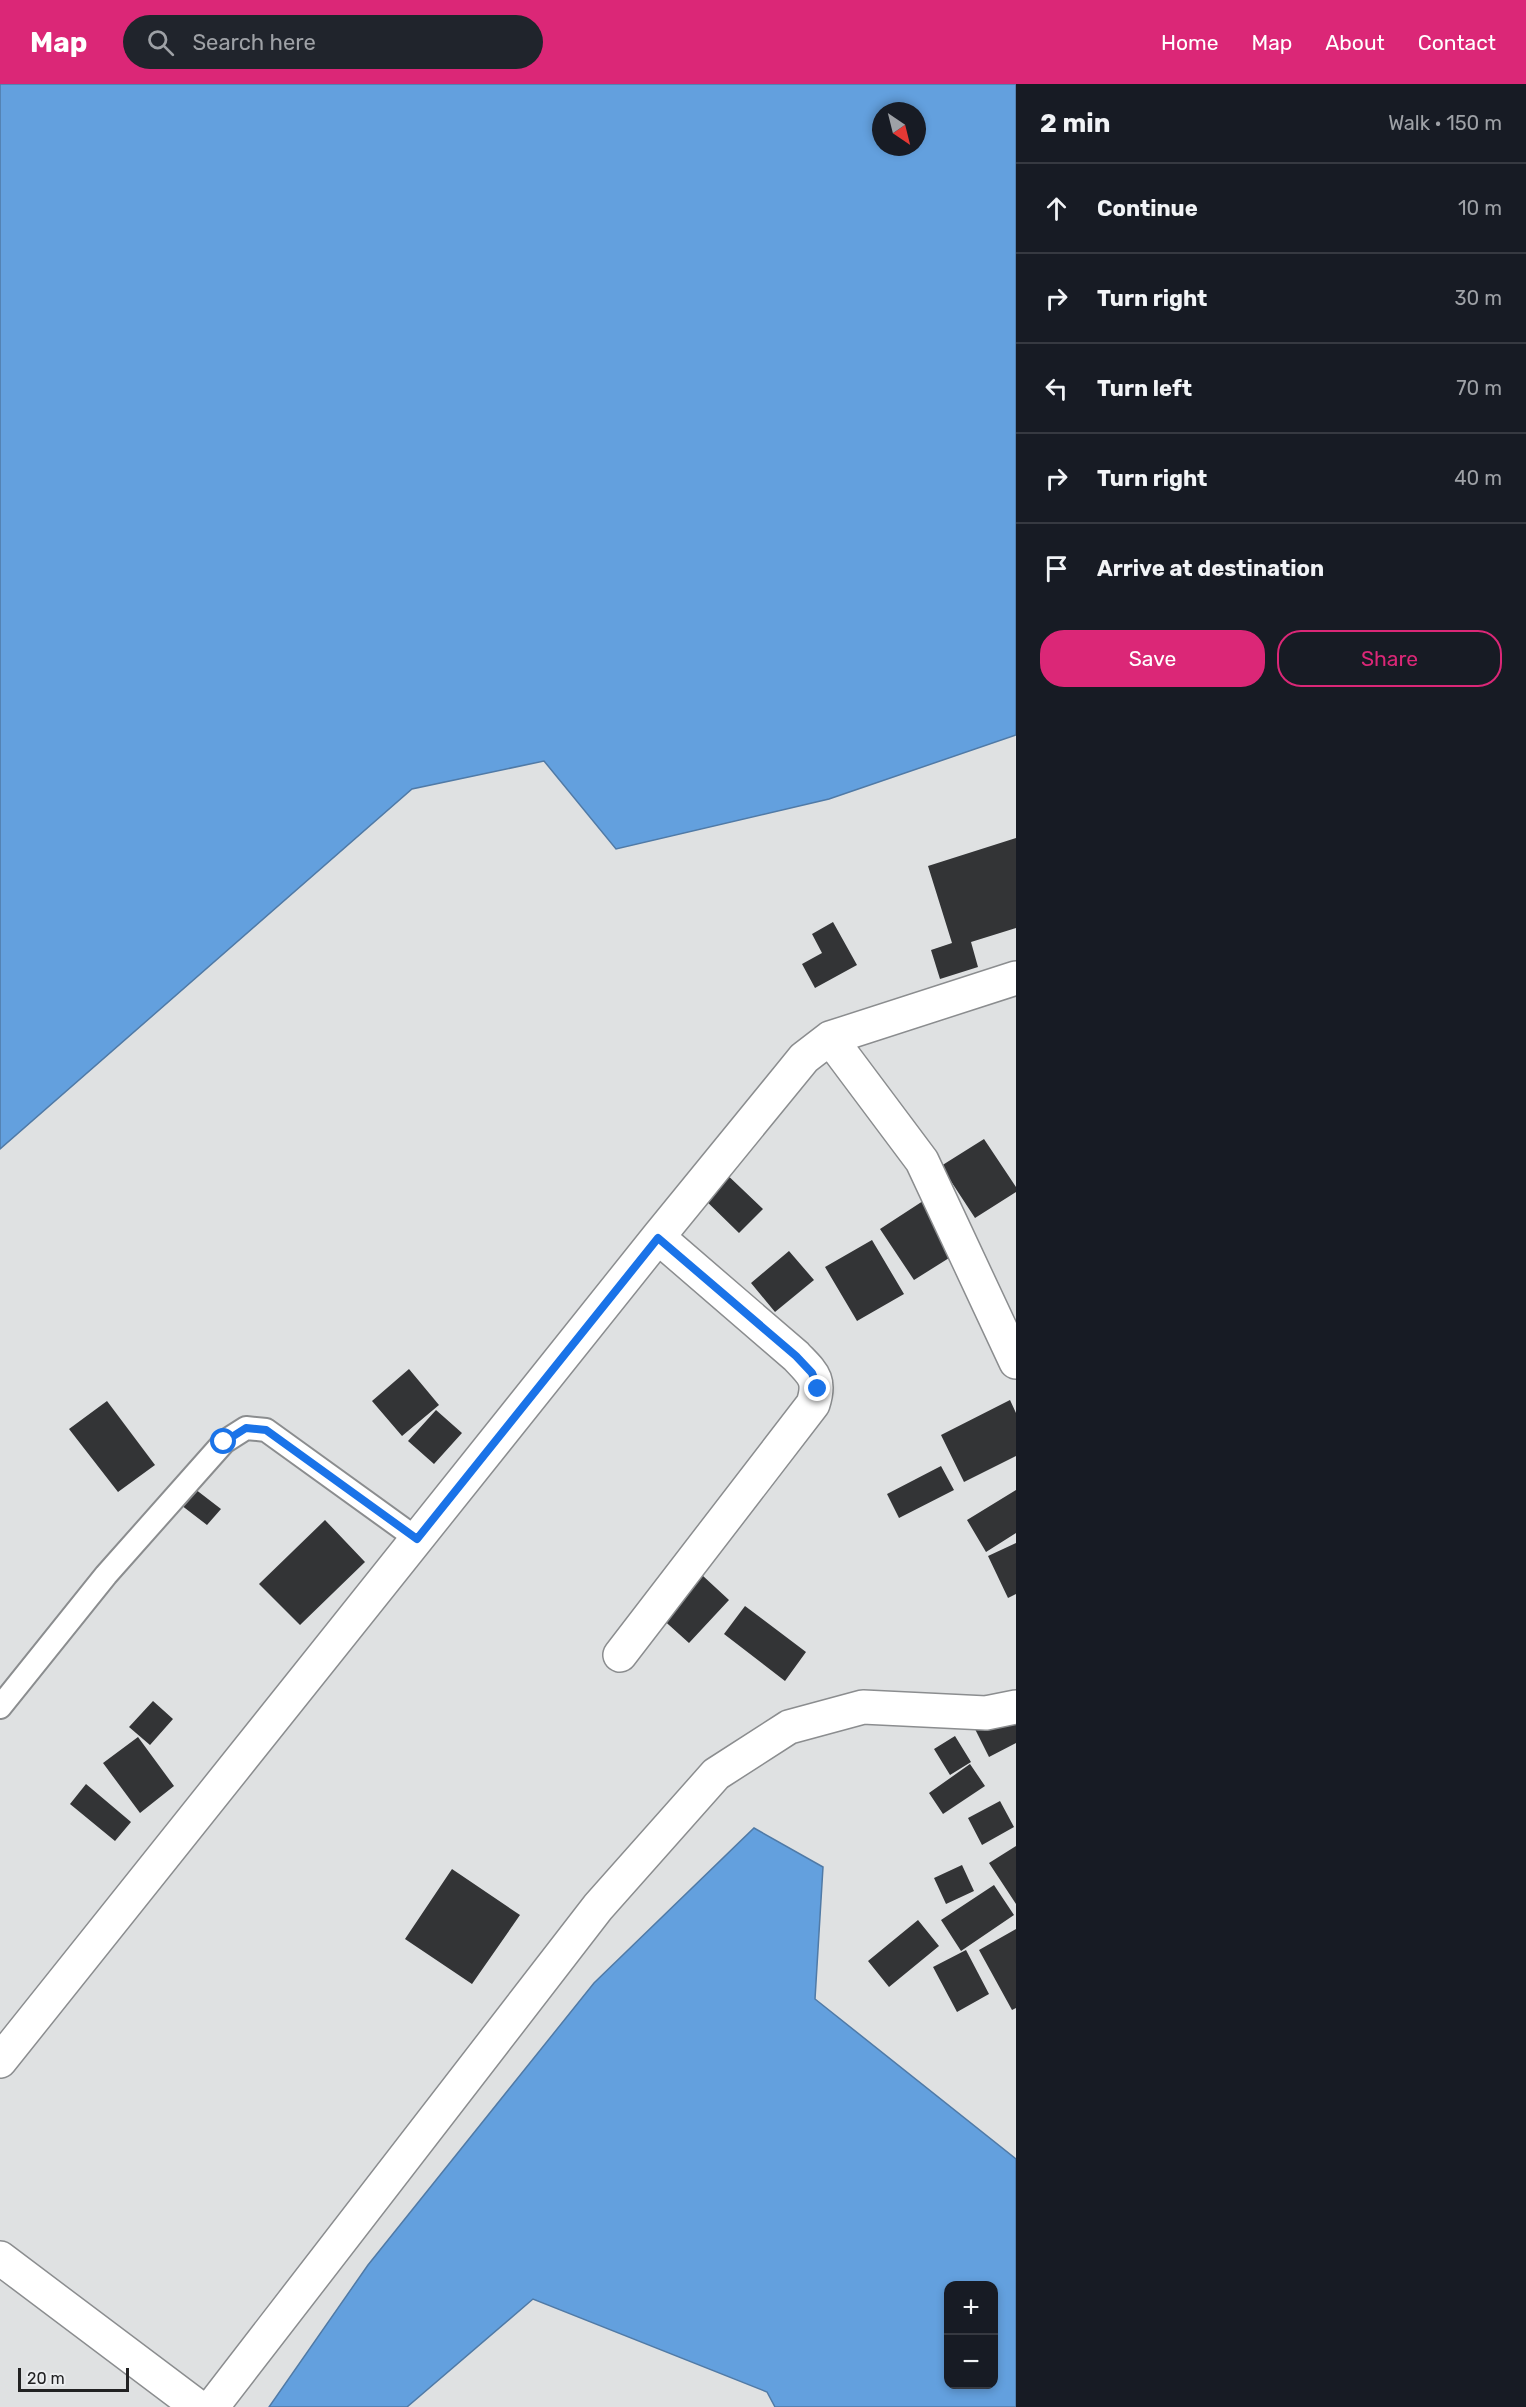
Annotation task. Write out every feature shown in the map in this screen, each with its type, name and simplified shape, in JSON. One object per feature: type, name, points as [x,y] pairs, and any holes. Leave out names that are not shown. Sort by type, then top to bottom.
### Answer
[{"type":"street","points":[[0,2061],[804,1058],[830,1038],[1016,978]]},
{"type":"street","points":[[830,1038],[922,1161],[1016,1362]]},
{"type":"street","points":[[620,1655],[813,1404],[818,1389],[812,1373],[796,1356],[658,1238]]},
{"type":"street","points":[[212,2407],[598,1907],[716,1774],[789,1727],[863,1707],[986,1713],[1016,1707]]},
{"type":"street","points":[[0,2258],[198,2407]]},
{"type":"lane","points":[[0,1707],[129,1549],[224,1442],[246,1428],[266,1430],[417,1539]]},
{"type":"water","points":[[0,84],[1016,84],[1016,735],[829,799],[616,849],[544,761],[412,789],[0,1149]]},
{"type":"water","points":[[754,1828],[823,1867],[815,1999],[1016,2159],[1016,2407],[775,2407],[767,2392],[533,2299],[407,2407],[269,2407],[368,2265],[594,1983]]},
{"type":"building","points":[[1016,838],[1016,928],[971,942],[978,967],[940,979],[931,950],[952,943],[928,866]]},
{"type":"building","points":[[833,922],[857,965],[815,988],[802,964],[822,953],[812,934]]},
{"type":"building","points":[[984,1139],[1016,1187],[1016,1192],[975,1218],[941,1166]]},
{"type":"building","points":[[720,1168],[763,1209],[739,1233],[697,1192]]},
{"type":"building","points":[[923,1201],[957,1253],[914,1280],[880,1229]]},
{"type":"building","points":[[872,1240],[904,1294],[857,1321],[825,1267]]},
{"type":"building","points":[[789,1251],[814,1280],[775,1312],[751,1283]]},
{"type":"building","points":[[409,1369],[439,1405],[402,1436],[372,1401]]},
{"type":"building","points":[[1010,1400],[1016,1413],[1016,1456],[964,1482],[941,1435]]},
{"type":"building","points":[[107,1401],[155,1465],[118,1492],[69,1429]]},
{"type":"building","points":[[436,1410],[462,1433],[434,1464],[408,1441]]},
{"type":"building","points":[[941,1466],[954,1490],[899,1518],[887,1494]]},
{"type":"building","points":[[195,1489],[221,1509],[207,1525],[181,1505]]},
{"type":"building","points":[[1016,1490],[1016,1533],[986,1552],[967,1520]]},
{"type":"building","points":[[325,1520],[365,1562],[300,1625],[259,1584]]},
{"type":"building","points":[[1016,1543],[1016,1594],[1008,1598],[988,1556]]},
{"type":"building","points":[[689,1563],[729,1600],[689,1643],[649,1607]]},
{"type":"building","points":[[745,1606],[806,1652],[785,1681],[724,1634]]},
{"type":"building","points":[[153,1701],[173,1719],[150,1745],[129,1727]]},
{"type":"building","points":[[1016,1708],[1016,1743],[989,1757],[975,1729]]},
{"type":"building","points":[[955,1736],[971,1762],[950,1775],[934,1749]]},
{"type":"building","points":[[138,1737],[174,1786],[140,1813],[103,1763]]},
{"type":"building","points":[[970,1764],[985,1786],[943,1814],[929,1793]]},
{"type":"building","points":[[86,1784],[131,1822],[115,1841],[70,1804]]},
{"type":"building","points":[[1000,1801],[1014,1827],[982,1845],[968,1818]]},
{"type":"building","points":[[1016,1846],[1016,1904],[989,1863]]},
{"type":"building","points":[[962,1865],[974,1891],[946,1904],[934,1878]]},
{"type":"building","points":[[452,1869],[520,1915],[472,1984],[405,1939]]},
{"type":"building","points":[[994,1885],[1014,1915],[961,1951],[941,1920]]},
{"type":"building","points":[[918,1920],[939,1946],[889,1987],[868,1961]]},
{"type":"building","points":[[1016,1929],[1016,2008],[1012,2010],[979,1950]]},
{"type":"building","points":[[966,1950],[989,1994],[957,2012],[933,1967]]},
{"type":"route","points":[[224,1442],[246,1428],[266,1430],[417,1539],[658,1238],[796,1356],[812,1373],[818,1389]]}]
